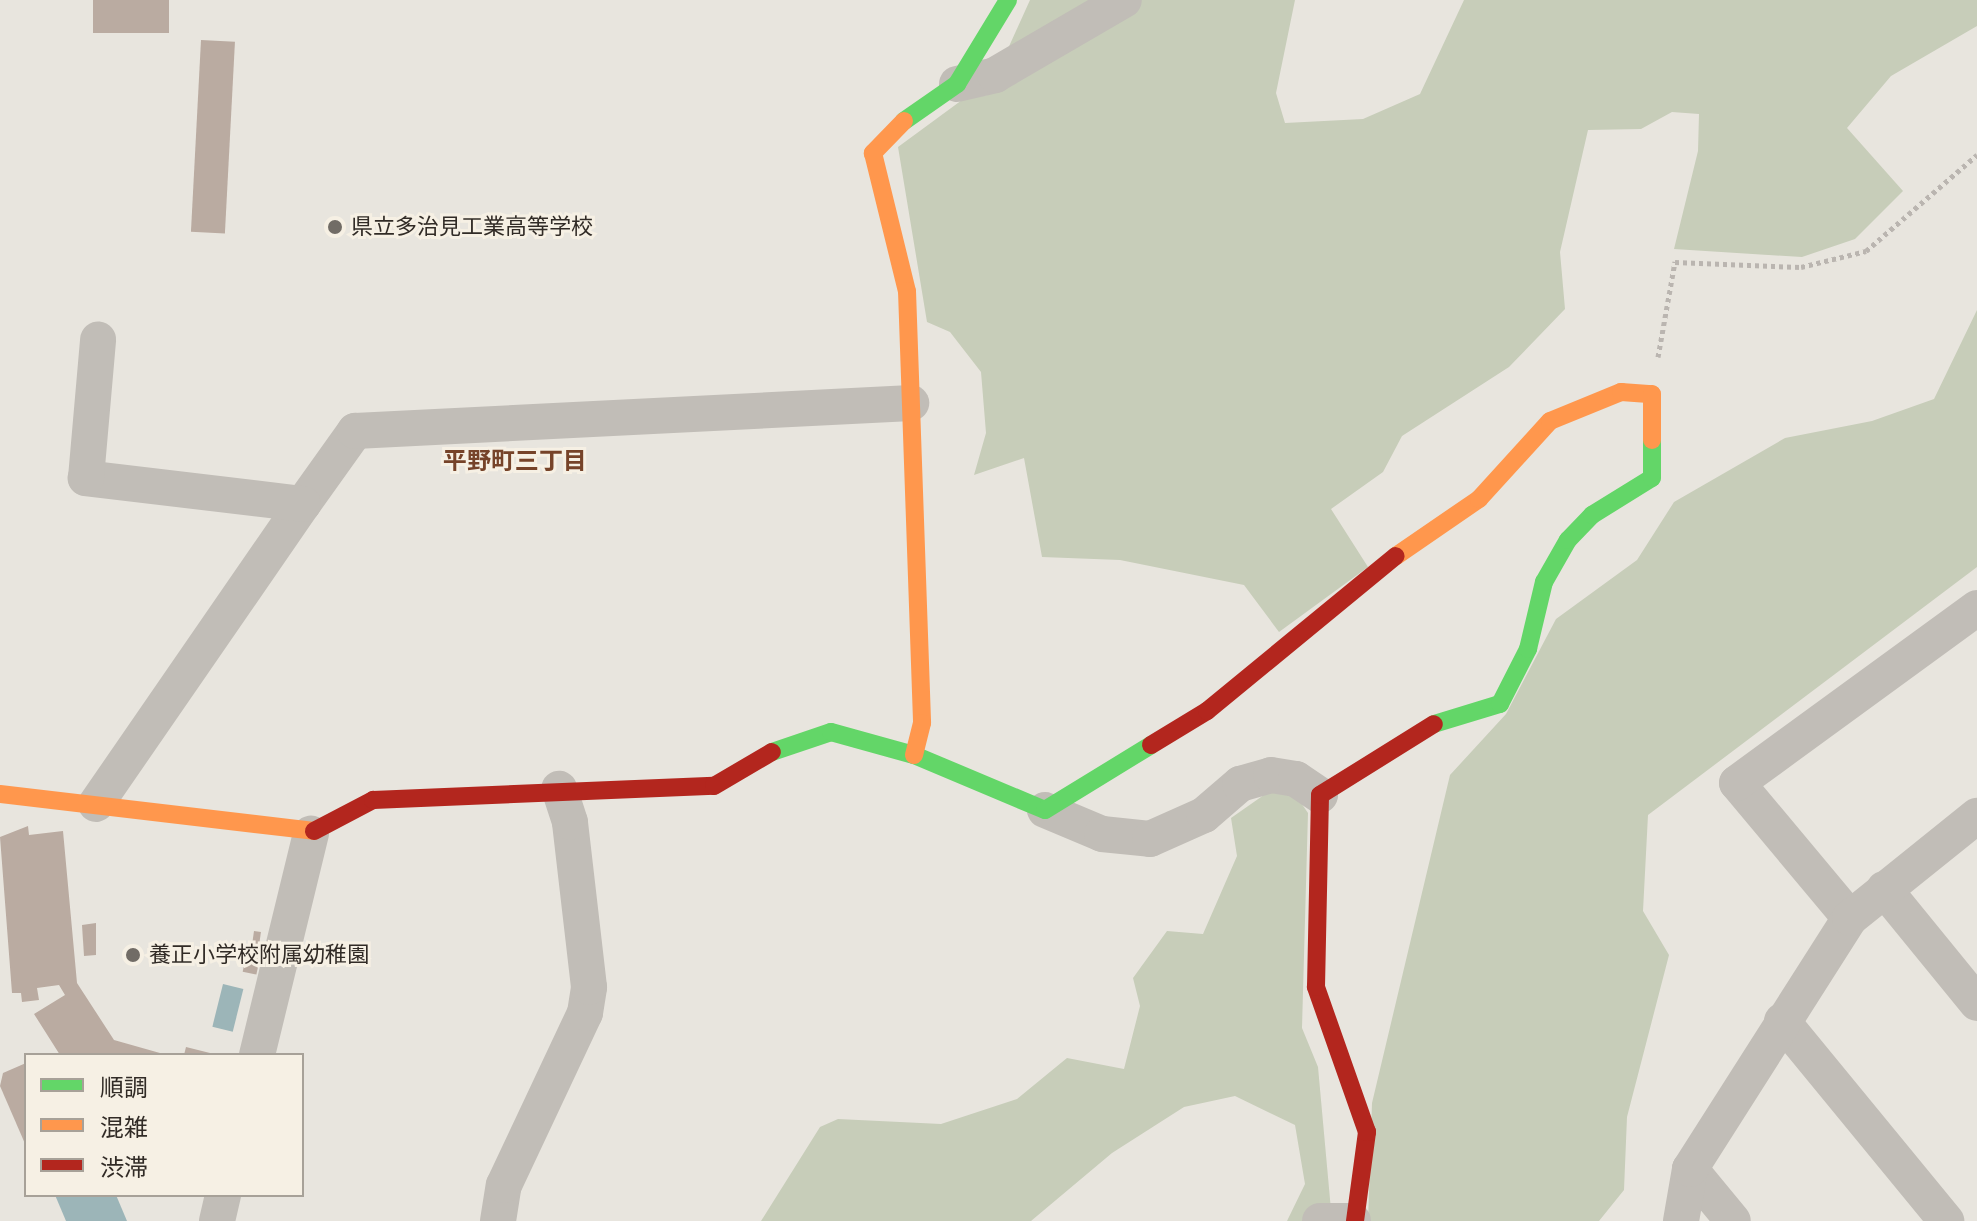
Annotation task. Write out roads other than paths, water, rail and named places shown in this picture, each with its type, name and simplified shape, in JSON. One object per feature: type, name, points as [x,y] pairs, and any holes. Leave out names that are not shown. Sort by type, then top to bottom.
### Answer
[{"type":"street","points":[[957,84],[1008,0]]},
{"type":"street","points":[[914,755],[922,723],[907,291],[873,153],[886,134],[957,84],[995,75],[1124,0]]},
{"type":"street","points":[[98,340],[86,478],[303,504]]},
{"type":"street","points":[[1045,810],[1207,711],[1361,580],[1479,499],[1550,421],[1621,392],[1652,394],[1652,478],[1592,515],[1568,540],[1544,582],[1528,649],[1500,704],[1419,729],[1320,795]]},
{"type":"street","points":[[96,804],[355,431],[911,403]]},
{"type":"street","points":[[1850,918],[1737,783],[1977,608]]},
{"type":"street","points":[[0,794],[311,833],[373,800],[559,789],[714,786],[784,745],[831,732],[914,755],[1102,834],[1150,839],[1204,815],[1240,784],[1271,775],[1296,779],[1320,795]]},
{"type":"street","points":[[498,1221],[504,1185],[585,1013],[589,987],[570,822],[559,789]]},
{"type":"street","points":[[1320,795],[1316,987],[1367,1132],[1354,1221],[1320,1221]]},
{"type":"street","points":[[1681,1221],[1690,1169],[1850,918],[1977,816]]},
{"type":"street","points":[[257,1053],[311,833]]},
{"type":"street","points":[[1884,889],[1977,1003]]},
{"type":"street","points":[[1782,1021],[1946,1221]]},
{"type":"street","points":[[1690,1169],[1733,1221]]},
{"type":"street","points":[[217,1221],[223,1197]]},
{"type":"water","points":[[223,984],[243,989],[233,1032],[212,1027]]},
{"type":"water","points":[[56,1197],[117,1197],[127,1221],[66,1221]]},
{"type":"place","name":"県立多治見工業高等学校","points":[[335,227]]},
{"type":"place","name":"養正小学校附属幼稚園","points":[[133,955]]},
{"type":"district","name":"平野町三丁目","points":[[515,462]]}]
